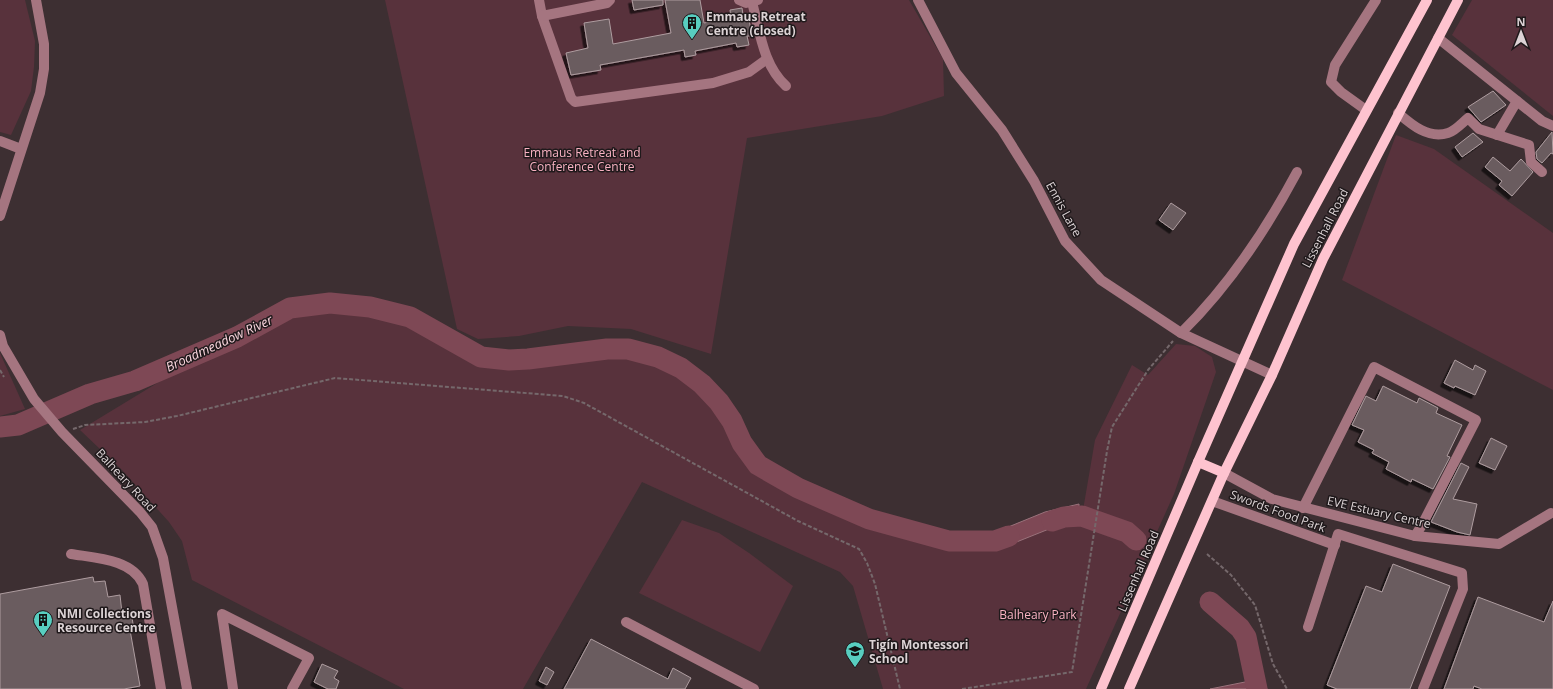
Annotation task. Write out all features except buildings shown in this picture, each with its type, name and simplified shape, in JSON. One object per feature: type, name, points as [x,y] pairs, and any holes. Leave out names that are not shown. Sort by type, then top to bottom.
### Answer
[{"type":"main road","name":"Lissenhall Road","points":[[1102,689],[1198,462],[1244,361],[1294,244],[1427,0]]},
{"type":"main road","name":"Lissenhall Road","points":[[1129,689],[1224,473],[1272,375],[1323,259],[1458,0]]},
{"type":"main road","points":[[1198,462],[1224,473]]},
{"type":"street","points":[[0,216],[21,149],[33,117],[40,93],[44,69],[42,32],[36,0]]},
{"type":"street","points":[[539,0],[542,16],[571,98],[575,102],[713,83],[749,72],[767,59]]},
{"type":"street","points":[[542,16],[606,3],[610,0]]},
{"type":"street","points":[[739,0],[755,1],[767,59],[777,78],[786,86]]},
{"type":"street","name":"Ennis Lane","points":[[918,0],[956,72],[1002,130],[1034,181],[1065,240],[1101,280],[1181,333],[1272,375]]},
{"type":"street","points":[[1366,110],[1341,92],[1331,82],[1335,65],[1376,0]]},
{"type":"street","points":[[1438,38],[1542,121],[1553,126]]},
{"type":"street","points":[[1497,135],[1517,101]]},
{"type":"street","points":[[1398,113],[1413,127],[1433,134],[1449,133],[1468,118],[1479,129],[1529,145],[1531,162],[1542,172]]},
{"type":"street","points":[[0,141],[21,149]]},
{"type":"street","points":[[1181,333],[1230,277],[1276,210],[1297,172]]},
{"type":"street","name":"Balheary Road","points":[[0,336],[3,346],[34,399],[62,432],[116,485],[152,527],[163,558],[187,689]]},
{"type":"street","points":[[1303,508],[1374,367],[1476,420],[1415,536]]},
{"type":"street","name":"EVE Estuary Centre","points":[[1224,473],[1272,499],[1415,536],[1499,544],[1551,513]]},
{"type":"street","name":"Swords Food Park","points":[[1212,501],[1335,545]]},
{"type":"street","points":[[1308,626],[1338,534],[1462,573],[1463,589],[1423,689]]},
{"type":"street","points":[[71,554],[104,560],[128,567],[140,577],[144,584],[161,689]]},
{"type":"street","points":[[233,689],[222,614],[309,658],[292,689]]},
{"type":"street","points":[[626,622],[754,689]]},
{"type":"path","points":[[962,689],[990,683],[1023,681],[1072,672],[1112,427],[1148,370],[1181,333]]},
{"type":"path","points":[[0,370],[4,377]]},
{"type":"path","points":[[62,432],[85,425],[144,422],[177,416],[335,378],[563,396],[584,403],[798,521],[859,549],[874,584],[900,689]]},
{"type":"path","points":[[1207,554],[1231,575],[1255,605],[1273,664],[1287,689]]},
{"type":"green space","points":[[0,0],[25,0],[35,41],[31,91],[11,135],[0,132]]},
{"type":"green space","name":"Emmaus Retreat and Conference Centre","points":[[385,0],[909,0],[943,59],[944,96],[882,116],[747,138],[711,354],[631,329],[568,326],[519,336],[478,339],[457,329]]},
{"type":"green space","points":[[1472,0],[1553,0],[1553,116],[1452,35]]},
{"type":"green space","points":[[1396,135],[1434,149],[1553,233],[1553,390],[1342,280]]},
{"type":"green space","name":"Balheary Park","points":[[319,310],[364,311],[390,316],[432,333],[459,352],[480,360],[513,365],[563,361],[619,352],[671,370],[688,380],[721,419],[737,448],[753,467],[788,491],[835,512],[875,526],[937,543],[966,548],[1009,545],[1082,516],[1095,440],[1132,365],[1148,375],[1176,344],[1195,346],[1212,357],[1216,372],[1174,494],[1086,689],[883,689],[853,586],[840,572],[642,482],[523,689],[404,689],[192,580],[182,541],[169,522],[122,470],[80,430],[182,368],[298,313]]},
{"type":"green space","points":[[0,353],[25,409],[0,416]]},
{"type":"green space","points":[[682,520],[719,533],[749,553],[793,586],[760,652],[639,593]]},
{"type":"shaded area","points":[[1079,504],[1079,517],[1009,545],[981,547],[982,534],[996,532],[1045,512]]},
{"type":"shaded area","points":[[1245,682],[1266,687],[1267,689],[1210,689]]},
{"type":"waterway","name":"Broadmeadow River","points":[[0,427],[18,425],[90,394],[135,381],[237,337],[290,308],[330,303],[370,307],[410,317],[481,357],[509,360],[528,359],[607,349],[628,349],[658,357],[681,368],[702,384],[719,402],[732,421],[742,443],[758,465],[798,488],[869,519],[949,541],[995,541],[1009,536]]},
{"type":"waterway","points":[[1052,521],[1064,517],[1082,516],[1127,532],[1136,540]]},
{"type":"waterway","points":[[1210,602],[1240,628],[1246,637],[1257,689]]},
{"type":"place","name":"Emmaus Retreat Centre (closed)","points":[[692,40]]},
{"type":"place","name":"NMI Collections Resource Centre","points":[[43,637]]},
{"type":"place","name":"Tigín Montessori School","points":[[855,668]]}]
